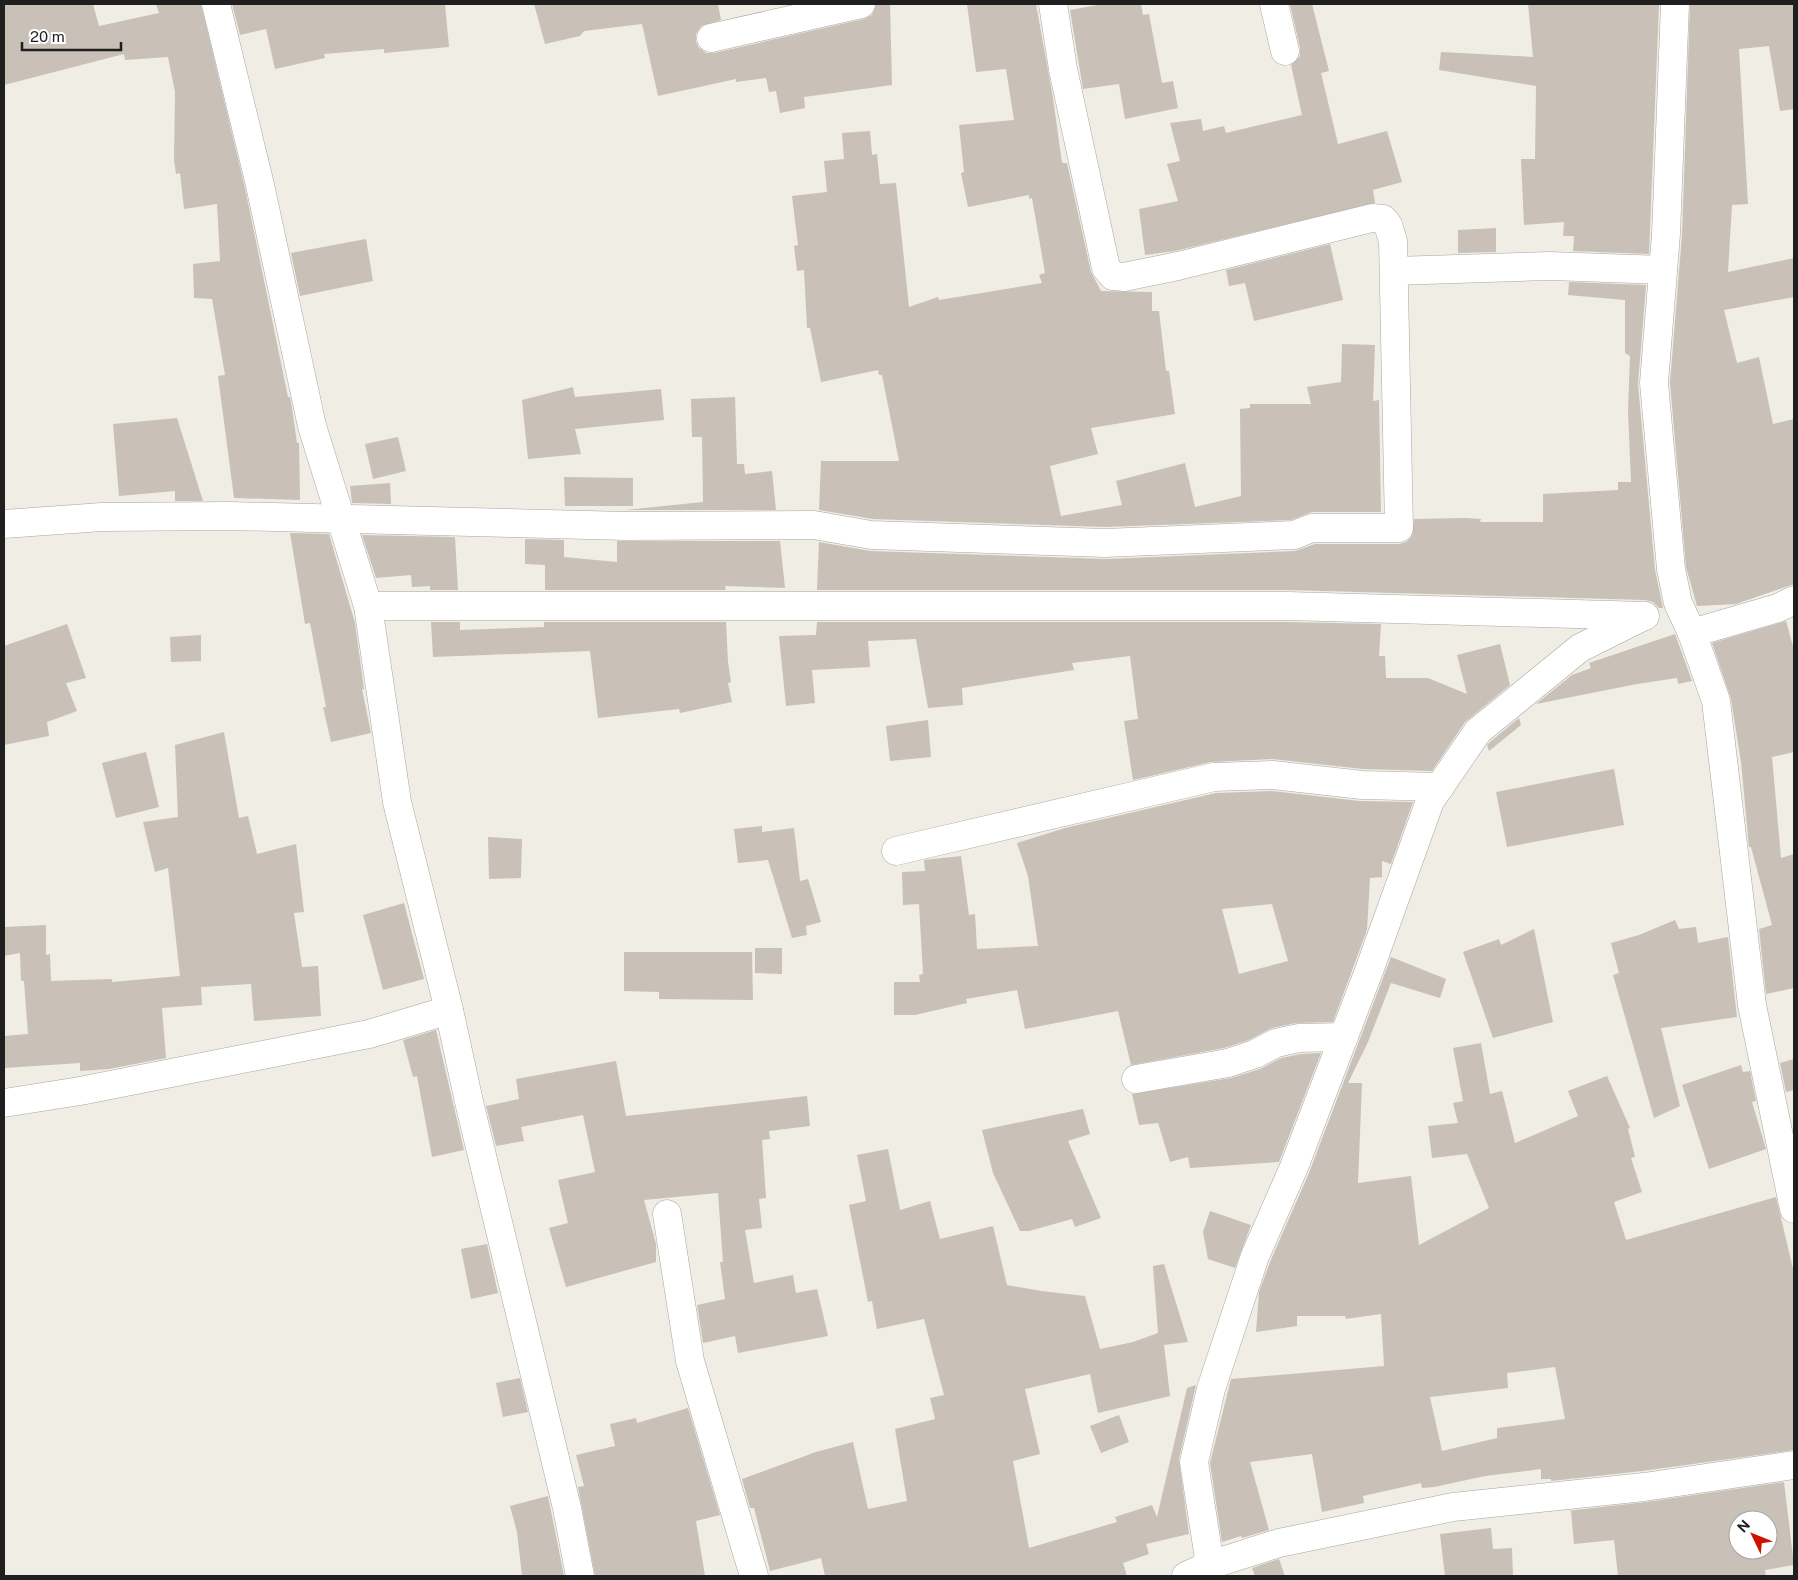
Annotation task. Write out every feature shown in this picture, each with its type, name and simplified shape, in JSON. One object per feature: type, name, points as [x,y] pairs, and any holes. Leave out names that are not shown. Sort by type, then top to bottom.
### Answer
[{"type":"street","points":[[216,4],[260,185],[312,426],[368,606],[397,802],[449,1010],[470,1106],[564,1499],[580,1576]]},
{"type":"street","points":[[711,38],[861,4]]},
{"type":"street","points":[[4,524],[102,517],[340,518],[627,526],[814,525],[871,535],[1105,543],[1294,535],[1312,528],[1399,528],[1393,240],[1388,225],[1384,219],[1372,218],[1178,266],[1124,276],[1113,276],[1106,268],[1062,69],[1053,4]]},
{"type":"street","points":[[1274,4],[1285,51]]},
{"type":"street","points":[[1675,4],[1664,270],[1654,383],[1671,569],[1678,604],[1692,632],[1716,701],[1752,1005],[1794,1209]]},
{"type":"street","points":[[1394,271],[1550,266],[1664,270]]},
{"type":"street","points":[[1692,632],[1778,608],[1794,600]]},
{"type":"street","points":[[1678,604],[1645,616],[1580,648],[1478,731],[1430,801],[1344,1037],[1294,1167],[1255,1256],[1211,1388],[1194,1462],[1198,1570],[1280,1543],[1452,1506],[1644,1487],[1794,1465]]},
{"type":"street","points":[[368,606],[1288,606],[1645,616]]},
{"type":"street","points":[[896,851],[1214,776],[1273,775],[1362,785],[1440,787]]},
{"type":"street","points":[[4,1103],[80,1091],[369,1034],[449,1010]]},
{"type":"street","points":[[1136,1079],[1228,1063],[1255,1054],[1276,1043],[1299,1038],[1344,1037]]},
{"type":"street","points":[[667,1214],[690,1361],[754,1576]]},
{"type":"building","points":[[4,4],[93,4],[99,26],[159,13],[156,4],[201,4],[245,188],[288,397],[290,397],[297,443],[299,443],[300,500],[234,498],[218,376],[225,375],[212,299],[194,298],[193,264],[220,261],[217,204],[184,209],[180,173],[176,174],[174,160],[175,92],[168,57],[125,60],[124,54],[4,85]]},
{"type":"building","points":[[232,4],[445,4],[449,47],[384,53],[384,49],[324,54],[325,58],[275,69],[266,29],[240,35]]},
{"type":"building","points":[[534,4],[718,4],[721,20],[701,26],[696,34],[696,42],[699,48],[706,53],[714,53],[864,19],[872,15],[876,4],[890,4],[892,85],[804,97],[805,108],[780,113],[776,91],[769,92],[766,78],[736,82],[736,79],[658,96],[642,24],[584,31],[580,36],[545,44]]},
{"type":"building","points":[[967,4],[1036,4],[1053,98],[1062,163],[1067,163],[1091,272],[1101,291],[1152,292],[1152,311],[1159,311],[1166,371],[1169,371],[1175,414],[1091,428],[1098,454],[1050,466],[1061,516],[1122,505],[1116,481],[1185,463],[1195,507],[1241,496],[1240,409],[1250,408],[1250,404],[1311,404],[1307,387],[1341,382],[1342,344],[1375,345],[1373,401],[1379,400],[1381,512],[1312,512],[1291,520],[1105,527],[873,519],[819,510],[821,461],[899,461],[882,375],[879,375],[878,370],[821,382],[810,328],[807,328],[804,270],[797,271],[794,246],[798,245],[792,196],[827,192],[824,161],[844,159],[842,133],[870,131],[872,155],[877,154],[880,184],[896,183],[909,307],[938,297],[939,300],[1042,283],[1039,275],[1045,273],[1032,198],[1029,199],[1029,195],[968,207],[961,173],[964,172],[959,125],[1014,120],[1006,69],[976,72]]},
{"type":"building","points":[[1103,4],[1141,4],[1143,15],[1149,14],[1162,83],[1173,81],[1178,108],[1125,119],[1119,84],[1083,89],[1070,10]]},
{"type":"building","points":[[1290,4],[1312,4],[1329,71],[1321,73],[1338,144],[1387,131],[1402,182],[1373,190],[1375,203],[1175,251],[1145,255],[1139,209],[1178,201],[1167,164],[1180,161],[1170,123],[1201,119],[1203,131],[1224,126],[1226,133],[1302,115],[1291,65],[1300,56],[1300,48]]},
{"type":"building","points":[[1528,4],[1659,4],[1649,254],[1573,251],[1574,236],[1563,236],[1564,222],[1524,225],[1521,159],[1535,159],[1536,86],[1439,70],[1441,52],[1533,57]]},
{"type":"building","points":[[1690,4],[1794,4],[1794,109],[1780,111],[1769,46],[1739,49],[1748,204],[1732,205],[1728,272],[1794,258],[1794,297],[1724,310],[1737,363],[1759,357],[1773,424],[1794,419],[1794,584],[1736,604],[1697,606],[1686,567],[1670,383],[1682,235]]},
{"type":"building","points":[[1496,228],[1496,252],[1458,253],[1458,230]]},
{"type":"building","points":[[366,239],[373,281],[300,296],[291,253]]},
{"type":"building","points":[[1330,244],[1343,300],[1254,321],[1245,283],[1229,286],[1226,270]]},
{"type":"building","points":[[1569,282],[1646,285],[1638,384],[1655,570],[1663,608],[1659,608],[1653,602],[1645,600],[1288,590],[817,590],[819,542],[870,551],[1106,559],[1295,551],[1315,544],[1399,544],[1406,542],[1412,536],[1414,519],[1466,518],[1481,519],[1480,522],[1543,522],[1543,494],[1618,490],[1618,482],[1631,482],[1628,411],[1630,356],[1625,353],[1625,300],[1568,295]]},
{"type":"building","points":[[573,387],[575,397],[661,389],[664,420],[575,429],[581,454],[528,459],[522,400]]},
{"type":"building","points":[[735,397],[737,464],[744,464],[745,474],[772,471],[776,510],[625,510],[703,502],[702,437],[692,437],[691,399]]},
{"type":"building","points":[[177,418],[203,501],[175,501],[175,491],[119,496],[113,424]]},
{"type":"building","points":[[398,437],[406,471],[373,479],[365,444]]},
{"type":"building","points":[[564,477],[633,478],[633,506],[565,506]]},
{"type":"building","points":[[390,483],[391,504],[352,503],[350,486]]},
{"type":"building","points":[[290,533],[329,534],[355,623],[364,689],[362,689],[371,733],[331,742],[323,707],[326,707],[310,623],[305,624]]},
{"type":"building","points":[[362,535],[455,537],[458,590],[430,590],[430,586],[412,587],[411,575],[376,578]]},
{"type":"building","points":[[525,539],[564,540],[564,557],[617,562],[617,541],[780,541],[785,588],[725,586],[726,590],[545,590],[545,565],[525,564]]},
{"type":"building","points":[[1786,621],[1794,650],[1794,752],[1772,757],[1781,858],[1794,854],[1794,988],[1766,994],[1759,929],[1772,925],[1751,847],[1749,847],[1741,762],[1731,699],[1712,643]]},
{"type":"building","points":[[431,622],[460,622],[460,630],[544,627],[544,622],[726,622],[731,682],[728,683],[732,702],[680,713],[679,709],[598,718],[590,651],[433,657]]},
{"type":"building","points":[[817,622],[1288,622],[1381,624],[1379,656],[1385,656],[1386,678],[1428,678],[1467,694],[1457,655],[1500,644],[1510,685],[1465,722],[1432,771],[1363,769],[1272,759],[1211,762],[1133,780],[1124,721],[1138,719],[1130,656],[1072,663],[1074,670],[962,688],[963,705],[928,708],[916,639],[868,641],[870,667],[812,670],[815,703],[786,706],[779,636],[816,635]]},
{"type":"building","points":[[67,624],[86,678],[66,683],[77,711],[47,722],[49,736],[4,745],[4,646]]},
{"type":"building","points":[[1675,634],[1692,681],[1678,684],[1677,678],[1536,704],[1572,675],[1591,668],[1589,663]]},
{"type":"building","points":[[201,635],[201,661],[171,662],[170,637]]},
{"type":"building","points":[[1519,718],[1521,725],[1489,751],[1487,745]]},
{"type":"building","points":[[928,720],[931,757],[890,761],[886,726]]},
{"type":"building","points":[[224,732],[239,818],[248,816],[257,854],[296,844],[304,912],[294,913],[302,967],[318,966],[321,1016],[254,1021],[251,984],[201,987],[202,1005],[162,1008],[166,1058],[109,1069],[80,1071],[80,1063],[4,1068],[4,1036],[28,1034],[24,981],[21,981],[20,953],[4,956],[4,927],[46,925],[46,955],[50,954],[51,981],[112,979],[112,982],[180,976],[168,868],[155,872],[143,822],[178,817],[175,745]]},
{"type":"building","points":[[146,752],[159,807],[116,818],[102,763]]},
{"type":"building","points":[[1614,769],[1624,825],[1507,847],[1496,792]]},
{"type":"building","points":[[1272,791],[1360,801],[1413,802],[1391,864],[1382,861],[1382,877],[1370,878],[1367,930],[1333,1022],[1296,1023],[1272,1028],[1249,1040],[1224,1048],[1131,1065],[1118,1011],[1025,1029],[1017,990],[966,999],[967,1003],[915,1015],[894,1015],[894,982],[920,982],[919,975],[923,974],[919,904],[903,905],[902,872],[925,871],[924,860],[961,856],[969,915],[975,914],[977,949],[1038,946],[1028,876],[1017,843],[1065,828],[1216,793]],"holes":[[[1272,904],[1288,961],[1239,974],[1222,909]]]},
{"type":"building","points":[[762,826],[762,832],[794,828],[800,881],[808,879],[821,922],[806,926],[807,935],[792,938],[768,860],[738,863],[734,829]]},
{"type":"building","points":[[488,837],[522,839],[521,878],[489,879]]},
{"type":"building","points":[[404,903],[424,979],[383,990],[363,915]]},
{"type":"building","points":[[1675,920],[1679,929],[1696,927],[1698,943],[1728,937],[1737,1017],[1661,1028],[1680,1106],[1654,1118],[1613,975],[1619,973],[1611,943],[1639,935]]},
{"type":"building","points":[[1534,929],[1553,1022],[1493,1038],[1463,952],[1499,939],[1501,945]]},
{"type":"building","points":[[755,948],[782,948],[782,974],[755,973]]},
{"type":"building","points":[[624,952],[752,952],[753,1000],[659,999],[659,992],[624,991]]},
{"type":"building","points":[[1391,957],[1446,979],[1440,998],[1391,983],[1368,1042],[1348,1083],[1362,1083],[1358,1183],[1411,1176],[1419,1245],[1489,1208],[1467,1154],[1432,1158],[1428,1126],[1458,1123],[1453,1103],[1463,1101],[1453,1048],[1481,1043],[1490,1094],[1502,1091],[1515,1143],[1578,1116],[1568,1091],[1607,1076],[1630,1128],[1628,1129],[1635,1157],[1631,1158],[1642,1192],[1614,1202],[1626,1240],[1776,1197],[1794,1273],[1794,1450],[1642,1471],[1551,1481],[1551,1479],[1541,1479],[1541,1469],[1485,1476],[1434,1487],[1422,1488],[1421,1483],[1363,1496],[1364,1503],[1322,1512],[1312,1454],[1250,1462],[1269,1530],[1222,1542],[1210,1463],[1231,1379],[1384,1366],[1381,1314],[1346,1319],[1345,1316],[1297,1316],[1297,1326],[1256,1332],[1259,1292],[1309,1173]],"holes":[[[1555,1367],[1565,1419],[1497,1428],[1497,1438],[1442,1451],[1430,1397],[1508,1388],[1507,1373]]]},
{"type":"building","points":[[436,1030],[464,1150],[432,1157],[417,1076],[413,1077],[403,1040]]},
{"type":"building","points":[[1321,1053],[1279,1162],[1190,1168],[1188,1157],[1170,1162],[1158,1123],[1139,1125],[1132,1094],[1231,1078],[1260,1069],[1281,1058]]},
{"type":"building","points":[[1794,1059],[1794,1090],[1786,1092],[1780,1063]]},
{"type":"building","points":[[616,1061],[626,1116],[807,1096],[810,1126],[769,1131],[770,1139],[762,1140],[766,1198],[759,1199],[762,1228],[745,1230],[754,1283],[793,1275],[796,1293],[817,1289],[828,1336],[738,1353],[735,1336],[703,1343],[697,1305],[725,1299],[720,1262],[723,1262],[718,1193],[644,1200],[656,1244],[656,1262],[566,1287],[549,1228],[568,1223],[558,1180],[595,1172],[583,1115],[521,1127],[524,1141],[496,1146],[486,1106],[519,1099],[516,1079]]},
{"type":"building","points":[[1741,1065],[1743,1072],[1750,1071],[1756,1101],[1752,1102],[1766,1149],[1709,1169],[1682,1085]]},
{"type":"building","points":[[1083,1109],[1090,1134],[1068,1141],[1101,1218],[1075,1227],[1072,1219],[1029,1231],[1020,1231],[993,1173],[982,1130]]},
{"type":"building","points":[[888,1149],[900,1210],[930,1201],[940,1239],[993,1226],[1007,1285],[1085,1296],[1100,1349],[1133,1342],[1158,1333],[1153,1266],[1164,1264],[1188,1342],[1164,1345],[1170,1396],[1098,1413],[1090,1374],[1025,1389],[1040,1454],[1013,1461],[1029,1548],[1117,1522],[1115,1517],[1152,1505],[1157,1517],[1187,1388],[1196,1385],[1179,1459],[1189,1534],[1146,1544],[1149,1554],[1123,1563],[1127,1576],[825,1576],[821,1558],[770,1571],[754,1508],[750,1508],[742,1479],[816,1452],[853,1442],[868,1509],[907,1501],[895,1429],[935,1419],[930,1398],[944,1395],[924,1319],[877,1329],[872,1301],[868,1302],[849,1205],[866,1201],[857,1155]]},
{"type":"building","points":[[1210,1211],[1251,1225],[1235,1268],[1208,1259],[1203,1232]]},
{"type":"building","points":[[487,1244],[498,1293],[471,1299],[461,1249]]},
{"type":"building","points":[[520,1378],[528,1412],[503,1417],[496,1383]]},
{"type":"building","points":[[688,1408],[720,1515],[696,1521],[705,1576],[595,1576],[578,1487],[584,1486],[576,1455],[615,1446],[610,1424],[636,1418],[637,1423]]},
{"type":"building","points":[[1119,1415],[1129,1442],[1101,1453],[1090,1426]]},
{"type":"building","points":[[1784,1482],[1794,1565],[1765,1570],[1766,1576],[1618,1576],[1614,1540],[1574,1544],[1571,1511],[1567,1511],[1646,1502]]},
{"type":"building","points":[[548,1496],[564,1576],[522,1576],[517,1532],[510,1506]]},
{"type":"building","points":[[1491,1528],[1493,1549],[1512,1548],[1513,1576],[1445,1576],[1440,1534]]},
{"type":"building","points":[[1279,1559],[1285,1576],[1255,1576],[1252,1568]]}]
